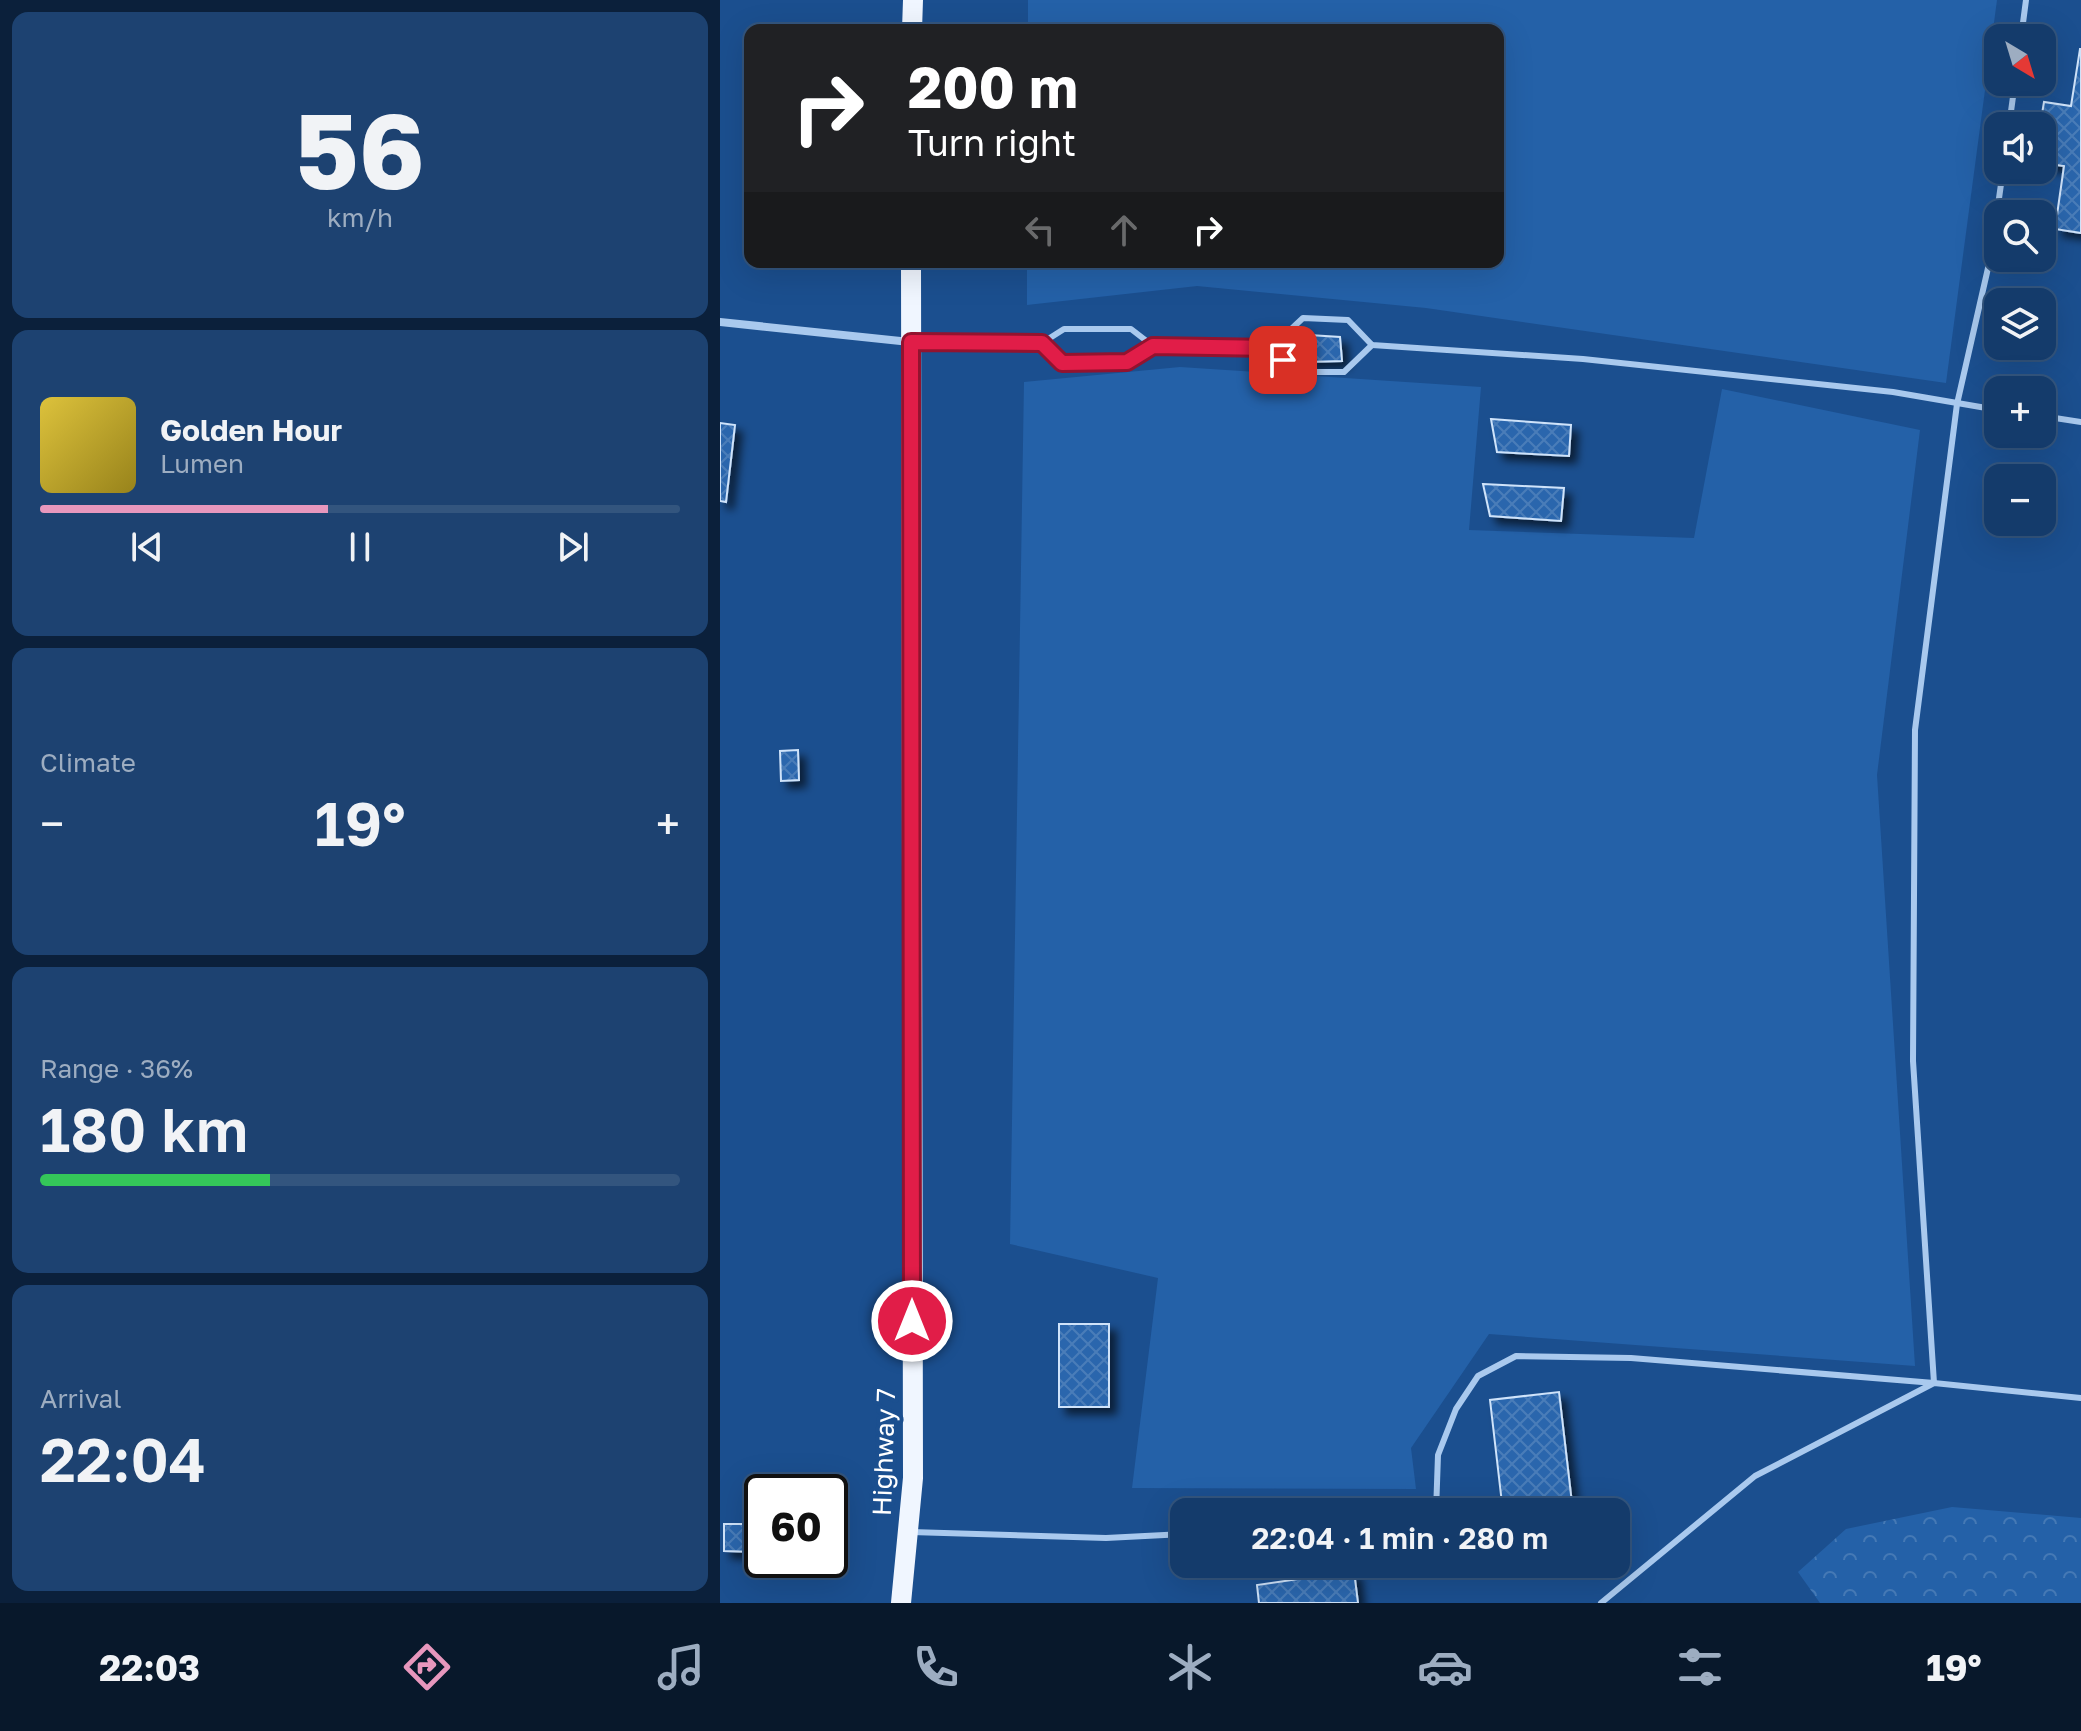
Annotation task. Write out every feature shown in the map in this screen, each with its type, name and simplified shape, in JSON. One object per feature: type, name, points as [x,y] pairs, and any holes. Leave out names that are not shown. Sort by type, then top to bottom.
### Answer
[{"type":"main road","points":[[912,24],[913,0]]},
{"type":"main road","name":"Highway 7","points":[[901,1603],[913,1478],[911,268]]},
{"type":"street","points":[[720,322],[911,342]]},
{"type":"lane","points":[[2023,24],[2026,0]]},
{"type":"lane","points":[[1934,1383],[1913,1061],[1915,730],[1957,404],[1991,255],[2001,184]]},
{"type":"lane","points":[[1271,348],[1303,318],[1348,320],[1372,345],[1583,359],[1893,392],[1984,408]]},
{"type":"lane","points":[[911,342],[1042,343],[1064,329],[1131,329],[1153,346]]},
{"type":"lane","points":[[1042,343],[1062,363],[1127,362],[1153,346],[1271,348],[1295,372],[1344,372],[1372,345]]},
{"type":"lane","points":[[2056,418],[2081,422]]},
{"type":"lane","points":[[1436,1498],[1438,1455],[1456,1409],[1478,1376],[1516,1356],[1631,1358],[2081,1398]]},
{"type":"lane","points":[[1601,1603],[1755,1476],[1934,1383]]},
{"type":"lane","points":[[908,1532],[1106,1538],[1170,1535]]},
{"type":"green space","points":[[1028,0],[1997,0],[1994,24],[1984,24],[1984,96],[1946,383],[1426,308],[1197,286],[1027,305],[1027,268],[1504,268],[1504,24],[1028,24]]},
{"type":"green space","points":[[1180,367],[1481,387],[1469,530],[1694,538],[1722,389],[1920,430],[1877,775],[1915,1366],[1489,1334],[1411,1448],[1416,1489],[1132,1488],[1158,1278],[1010,1244],[1024,382]]},
{"type":"green space","points":[[1952,1507],[2081,1518],[2081,1603],[1820,1603],[1798,1572],[1846,1529]]},
{"type":"building","points":[[2081,49],[2081,233],[2056,229],[2064,166],[2056,165],[2056,112],[2042,112],[2044,102],[2071,106]]},
{"type":"building","points":[[1309,335],[1340,337],[1342,361],[1307,362]]},
{"type":"building","points":[[1491,419],[1571,425],[1569,456],[1497,452]]},
{"type":"building","points":[[720,423],[735,425],[726,502],[720,501]]},
{"type":"building","points":[[1483,484],[1564,488],[1561,521],[1490,516]]},
{"type":"building","points":[[798,750],[799,780],[781,781],[780,751]]},
{"type":"building","points":[[1059,1324],[1109,1324],[1109,1407],[1059,1407]]},
{"type":"building","points":[[1559,1392],[1571,1498],[1501,1498],[1490,1400]]},
{"type":"building","points":[[724,1524],[744,1524],[744,1552],[724,1551]]},
{"type":"building","points":[[1306,1578],[1355,1578],[1358,1603],[1259,1603],[1257,1585]]},
{"type":"route","points":[[912,1321],[911,342],[1042,343],[1062,363],[1127,362],[1153,346],[1271,348],[1283,360]]}]
